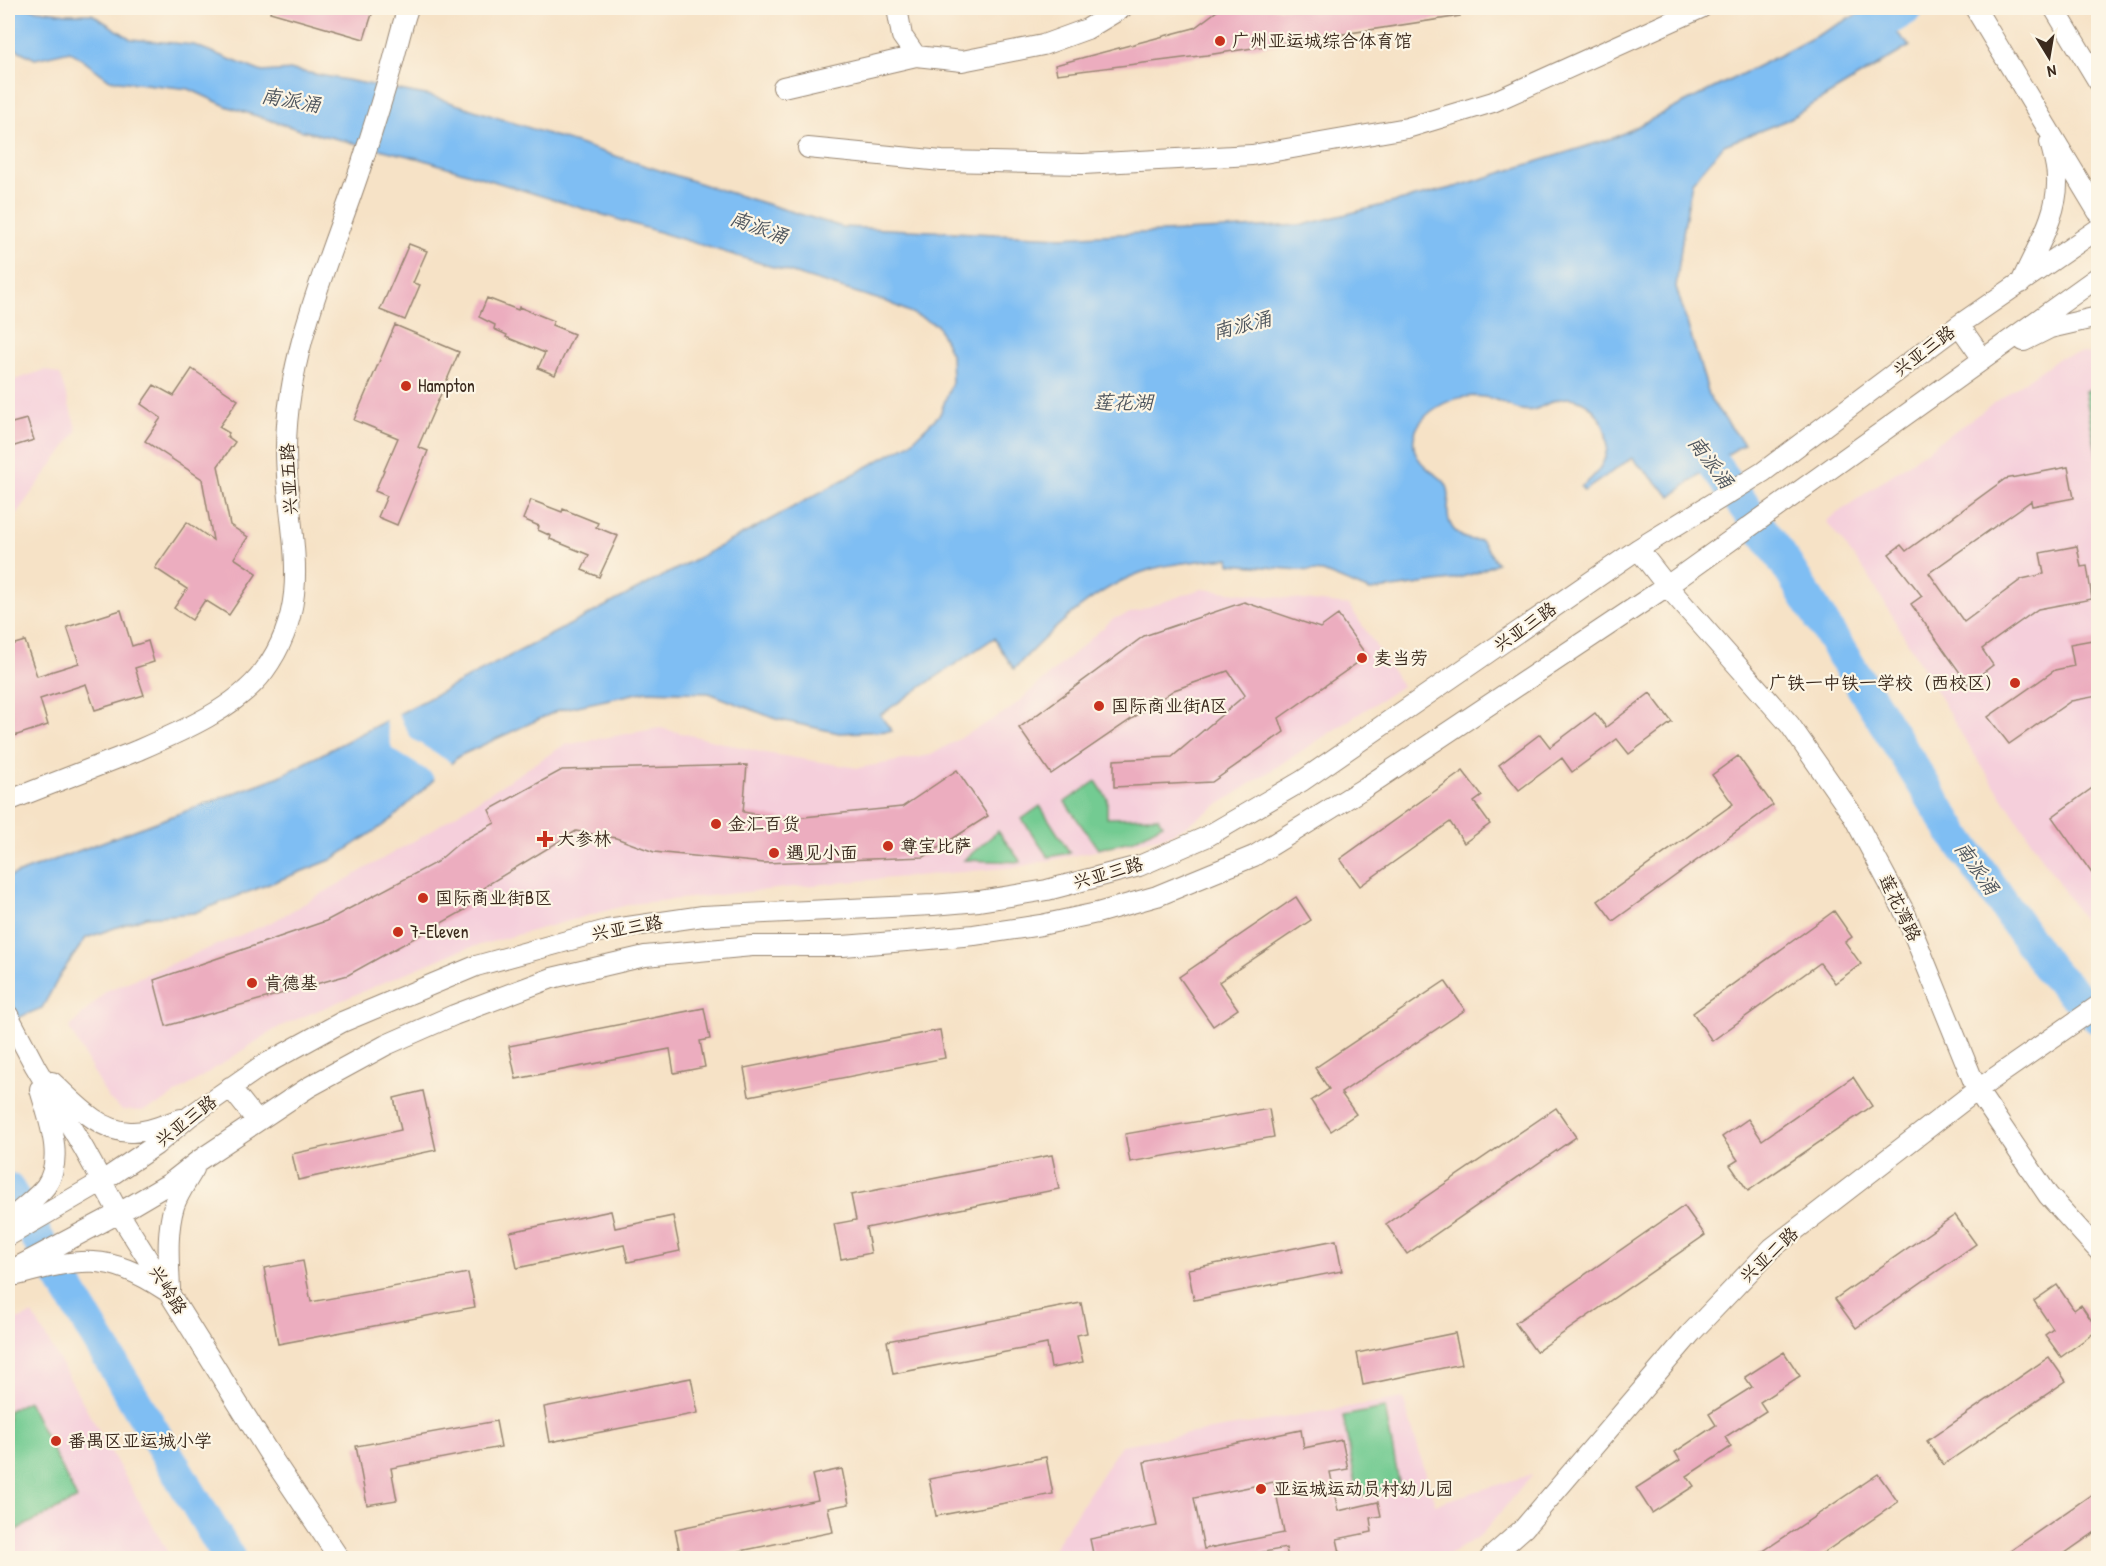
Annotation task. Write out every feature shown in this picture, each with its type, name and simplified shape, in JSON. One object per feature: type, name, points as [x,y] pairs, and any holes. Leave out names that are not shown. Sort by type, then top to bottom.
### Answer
[{"type":"street","name":"兴亚五路","points":[[8,801],[188,728],[226,706],[247,688],[263,673],[281,644],[293,611],[296,579],[286,448],[289,399],[307,324],[362,164],[408,8]]},
{"type":"street","points":[[897,8],[902,36],[916,56]]},
{"type":"street","points":[[783,87],[916,56],[962,61],[1043,45],[1087,29],[1122,8]]},
{"type":"street","points":[[808,148],[942,161],[1083,165],[1252,155],[1407,128],[1493,102],[1701,8]]},
{"type":"street","points":[[1975,8],[2098,212]]},
{"type":"street","points":[[2056,10],[2098,81]]},
{"type":"street","points":[[2021,283],[2045,233],[2056,202],[2057,178],[2046,124]]},
{"type":"street","name":"兴亚三路","points":[[8,1236],[101,1182],[156,1145],[190,1116],[260,1067],[342,1022],[476,966],[607,930],[703,916],[933,905],[979,901],[1047,890],[1138,866],[1206,837],[1302,781],[1638,549],[1763,472],[1959,325],[2098,229]]},
{"type":"street","name":"兴亚三路","points":[[14,1272],[171,1183],[198,1161],[309,1087],[386,1045],[454,1015],[552,978],[645,956],[752,946],[854,945],[974,935],[1030,927],[1157,896],[1254,856],[1366,787],[1667,586],[2098,277]]},
{"type":"street","points":[[1959,325],[1983,359],[2050,328],[2098,317]]},
{"type":"street","name":"莲花湾路","points":[[1638,549],[1667,586],[1790,725],[1852,814],[1905,913],[1977,1090],[2048,1196],[2098,1250]]},
{"type":"street","name":"兴亚二路","points":[[1490,1558],[1524,1527],[1691,1333],[1772,1248],[1977,1090],[2098,1006]]},
{"type":"street","name":"兴岭路","points":[[8,1014],[34,1066],[119,1213],[246,1416],[339,1558]]},
{"type":"street","points":[[34,1066],[97,1122],[121,1130],[130,1132],[146,1130],[190,1116]]},
{"type":"street","points":[[8,1222],[46,1186],[55,1156],[53,1138],[34,1066]]},
{"type":"street","points":[[230,1087],[256,1121]]},
{"type":"street","points":[[170,1293],[168,1247],[171,1217],[174,1204],[198,1161]]},
{"type":"street","points":[[14,1272],[88,1260],[136,1272],[170,1293]]},
{"type":"shaded area","name":"广铁一中铁一学校（西校区）","points":[[2083,353],[2098,355],[2098,939],[2091,932],[1968,745],[1868,575],[1826,521],[2060,357]]},
{"type":"shaded area","points":[[45,370],[60,375],[77,431],[8,525],[8,382]]},
{"type":"shaded area","points":[[1201,589],[1349,605],[1402,686],[1184,827],[1164,837],[1018,867],[631,904],[458,951],[279,1027],[158,1105],[142,1111],[122,1110],[108,1098],[69,1028],[106,991],[274,921],[424,835],[564,745],[660,728],[765,753],[858,768],[931,755],[1009,710],[1113,619]]},
{"type":"shaded area","name":"番禺区亚运城小学","points":[[33,1314],[171,1558],[8,1558],[8,1323]]},
{"type":"shaded area","name":"亚运城运动员村幼儿园","points":[[1403,1398],[1435,1504],[1533,1474],[1482,1534],[1445,1558],[1047,1558],[1121,1445]]},
{"type":"green space","points":[[2098,388],[2098,462],[2085,391]]},
{"type":"green space","points":[[1096,781],[1107,798],[1107,818],[1158,817],[1163,824],[1134,840],[1098,849],[1065,802]]},
{"type":"green space","points":[[1040,806],[1070,853],[1048,857],[1022,819]]},
{"type":"green space","points":[[998,831],[1021,862],[964,860]]},
{"type":"green space","points":[[28,1401],[77,1499],[8,1534],[8,1411]]},
{"type":"green space","points":[[1385,1408],[1400,1488],[1358,1496],[1343,1416]]},
{"type":"water","name":"莲花湖","points":[[8,8],[92,14],[131,39],[194,45],[262,72],[293,70],[431,96],[842,227],[1061,237],[1303,225],[1459,186],[1616,137],[1869,8],[1873,8],[1910,46],[1787,120],[1724,145],[1692,182],[1676,287],[1711,401],[1744,444],[1713,463],[1671,497],[1632,458],[1584,491],[1581,487],[1592,478],[1603,462],[1607,442],[1602,423],[1584,402],[1566,398],[1527,411],[1481,397],[1465,397],[1450,401],[1428,414],[1417,428],[1414,436],[1415,452],[1420,460],[1447,486],[1448,515],[1453,528],[1468,539],[1481,540],[1497,563],[1476,573],[1451,580],[1370,591],[1323,572],[1230,564],[1229,558],[1160,567],[1139,573],[1118,583],[1080,607],[1014,669],[994,638],[880,715],[892,731],[839,733],[776,719],[709,693],[647,691],[559,710],[459,756],[391,820],[331,860],[194,913],[146,917],[86,938],[62,972],[42,1008],[8,1022],[8,877],[280,776],[753,529],[909,444],[940,414],[952,382],[951,354],[937,325],[890,303],[421,159],[300,130],[226,106],[189,89],[110,80],[70,51],[35,59],[8,45]]},
{"type":"pier","points":[[397,712],[411,738],[450,762],[452,767],[436,782],[431,773],[392,749],[385,718]]},
{"type":"building","points":[[271,8],[374,8],[364,39],[270,12]]},
{"type":"building","name":"广州亚运城综合体育馆","points":[[1221,8],[1460,8],[1460,16],[1207,55],[1057,74],[1055,65],[1194,28]]},
{"type":"building","points":[[409,244],[427,251],[413,283],[420,285],[405,320],[380,310]]},
{"type":"building","points":[[487,298],[518,310],[519,307],[554,321],[552,325],[574,334],[555,375],[538,368],[545,353],[506,337],[507,335],[494,329],[495,325],[479,317]]},
{"type":"building","name":"Hampton","points":[[395,325],[459,352],[418,447],[428,451],[397,525],[378,517],[387,496],[375,491],[398,438],[354,420]]},
{"type":"building","points":[[192,369],[238,400],[219,427],[229,433],[227,436],[235,442],[218,466],[230,525],[248,537],[234,558],[257,573],[229,615],[205,600],[192,620],[174,608],[187,589],[155,568],[187,522],[213,540],[202,479],[145,441],[161,418],[141,404],[154,385],[174,396]]},
{"type":"building","points":[[27,419],[34,440],[8,448],[8,424]]},
{"type":"building","points":[[2068,467],[2074,498],[2032,506],[2031,501],[1929,573],[1964,622],[2022,579],[2044,574],[2040,553],[2077,546],[2081,567],[2087,566],[2092,599],[2038,609],[1982,649],[1993,665],[1968,684],[1911,604],[1922,596],[1889,554],[1901,545],[1906,551],[2005,479]]},
{"type":"building","points":[[531,500],[562,512],[563,509],[598,523],[596,527],[618,536],[599,577],[582,570],[589,555],[550,539],[551,536],[538,530],[539,526],[523,519]]},
{"type":"building","name":"国际商业街A区","points":[[1244,602],[1320,628],[1338,615],[1367,656],[1279,718],[1284,732],[1212,782],[1114,787],[1114,760],[1172,757],[1245,695],[1228,671],[1174,690],[1051,774],[1019,728],[1144,636]]},
{"type":"building","points":[[121,610],[132,646],[148,641],[154,662],[135,668],[144,695],[95,710],[86,684],[40,699],[48,725],[8,738],[8,646],[25,641],[37,676],[79,663],[67,627]]},
{"type":"building","points":[[2098,639],[2098,696],[2071,701],[2009,744],[1988,717],[2055,670],[2074,666],[2070,644]]},
{"type":"building","points":[[1650,693],[1672,722],[1629,754],[1617,739],[1572,772],[1562,758],[1519,790],[1499,765],[1540,734],[1550,747],[1595,713],[1606,727]]},
{"type":"building","points":[[1738,756],[1773,805],[1613,921],[1598,901],[1733,804],[1712,775]]},
{"type":"building","name":"国际商业街B区","points":[[747,765],[743,812],[784,819],[902,807],[957,770],[988,816],[924,857],[764,863],[654,852],[616,838],[576,831],[487,885],[465,910],[348,975],[166,1026],[154,980],[326,921],[437,862],[460,842],[495,823],[489,810],[562,770]]},
{"type":"building","points":[[1463,771],[1482,796],[1474,802],[1490,824],[1464,843],[1450,822],[1360,886],[1340,859]]},
{"type":"building","points":[[2098,784],[2098,882],[2052,817]]},
{"type":"building","points":[[1296,897],[1311,920],[1219,982],[1238,1009],[1213,1026],[1179,977]]},
{"type":"building","points":[[1834,911],[1852,937],[1845,942],[1861,964],[1835,983],[1820,963],[1712,1041],[1693,1013]]},
{"type":"building","points":[[1445,981],[1465,1010],[1341,1093],[1356,1114],[1331,1131],[1311,1101],[1329,1089],[1315,1068]]},
{"type":"building","points":[[704,1008],[710,1039],[700,1041],[705,1067],[674,1073],[670,1049],[516,1079],[509,1046]]},
{"type":"building","points":[[940,1030],[945,1058],[749,1096],[744,1068]]},
{"type":"building","points":[[1853,1077],[1872,1106],[1748,1191],[1730,1165],[1738,1160],[1722,1137],[1748,1119],[1762,1140]]},
{"type":"building","points":[[423,1091],[436,1150],[298,1180],[292,1154],[401,1130],[394,1098]]},
{"type":"building","points":[[1556,1108],[1576,1137],[1407,1254],[1386,1224]]},
{"type":"building","points":[[1269,1109],[1274,1137],[1130,1162],[1125,1134]]},
{"type":"building","points":[[1052,1155],[1059,1189],[866,1228],[871,1253],[841,1259],[834,1224],[856,1220],[851,1195]]},
{"type":"building","points":[[1684,1206],[1705,1235],[1536,1352],[1515,1323]]},
{"type":"building","points":[[611,1211],[615,1228],[673,1216],[680,1251],[628,1262],[624,1245],[517,1268],[510,1232]]},
{"type":"building","points":[[1955,1215],[1976,1244],[1856,1328],[1835,1299]]},
{"type":"building","points":[[1336,1240],[1342,1271],[1194,1300],[1188,1269]]},
{"type":"building","points":[[303,1261],[311,1302],[468,1273],[475,1307],[278,1344],[264,1268]]},
{"type":"building","points":[[2057,1285],[2074,1310],[2081,1305],[2098,1330],[2061,1357],[2045,1335],[2053,1329],[2034,1301]]},
{"type":"building","points":[[1081,1303],[1087,1333],[1077,1335],[1083,1362],[1051,1368],[1047,1344],[893,1374],[887,1341]]},
{"type":"building","points":[[1455,1333],[1462,1364],[1363,1385],[1357,1353]]},
{"type":"building","points":[[1784,1352],[1800,1376],[1760,1402],[1766,1411],[1725,1437],[1731,1447],[1687,1476],[1694,1486],[1652,1513],[1636,1488],[1680,1460],[1675,1452],[1716,1425],[1709,1414],[1752,1387],[1745,1377]]},
{"type":"building","points":[[2049,1357],[2066,1381],[1943,1465],[1927,1441]]},
{"type":"building","points":[[691,1378],[698,1413],[550,1442],[544,1407]]},
{"type":"building","points":[[496,1421],[501,1447],[391,1468],[397,1500],[367,1505],[356,1446]]},
{"type":"building","points":[[1301,1430],[1304,1448],[1342,1440],[1348,1469],[1330,1472],[1338,1511],[1378,1502],[1381,1516],[1370,1518],[1372,1532],[1337,1539],[1341,1557],[1288,1558],[1286,1548],[1231,1558],[1094,1558],[1090,1539],[1157,1526],[1144,1462]],"holes":[[[1274,1482],[1284,1533],[1204,1549],[1194,1498]]]},
{"type":"building","points":[[1046,1457],[1053,1494],[936,1516],[929,1479]]},
{"type":"building","points":[[842,1469],[849,1504],[828,1508],[833,1532],[706,1558],[681,1558],[675,1529],[818,1500],[812,1475]]},
{"type":"building","points":[[1878,1474],[1898,1502],[1816,1558],[1753,1558]]},
{"type":"building","points":[[2098,1490],[2098,1530],[2058,1558],[2000,1558]]},
{"type":"waterway","points":[[1849,44],[1907,8]]},
{"type":"waterway","name":"南派涌","points":[[1687,429],[1779,553],[1955,835],[2049,969],[2098,1017]]},
{"type":"waterway","points":[[8,1189],[229,1558]]},
{"type":"place","name":"广州亚运城综合体育馆","points":[[1220,41]]},
{"type":"place","name":"Hampton","points":[[406,386]]},
{"type":"place","name":"麦当劳","points":[[1362,658]]},
{"type":"place","name":"广铁一中铁一学校（西校区）","points":[[2015,683]]},
{"type":"place","name":"国际商业街A区","points":[[1099,706]]},
{"type":"place","name":"金汇百货","points":[[716,824]]},
{"type":"place","name":"大参林","points":[[545,839]]},
{"type":"place","name":"尊宝比萨","points":[[888,846]]},
{"type":"place","name":"遇见小面","points":[[774,853]]},
{"type":"place","name":"国际商业街B区","points":[[423,898]]},
{"type":"place","name":"7-Eleven","points":[[398,932]]},
{"type":"place","name":"肯德基","points":[[252,983]]},
{"type":"place","name":"番禺区亚运城小学","points":[[56,1441]]},
{"type":"place","name":"亚运城运动员村幼儿园","points":[[1261,1489]]}]
